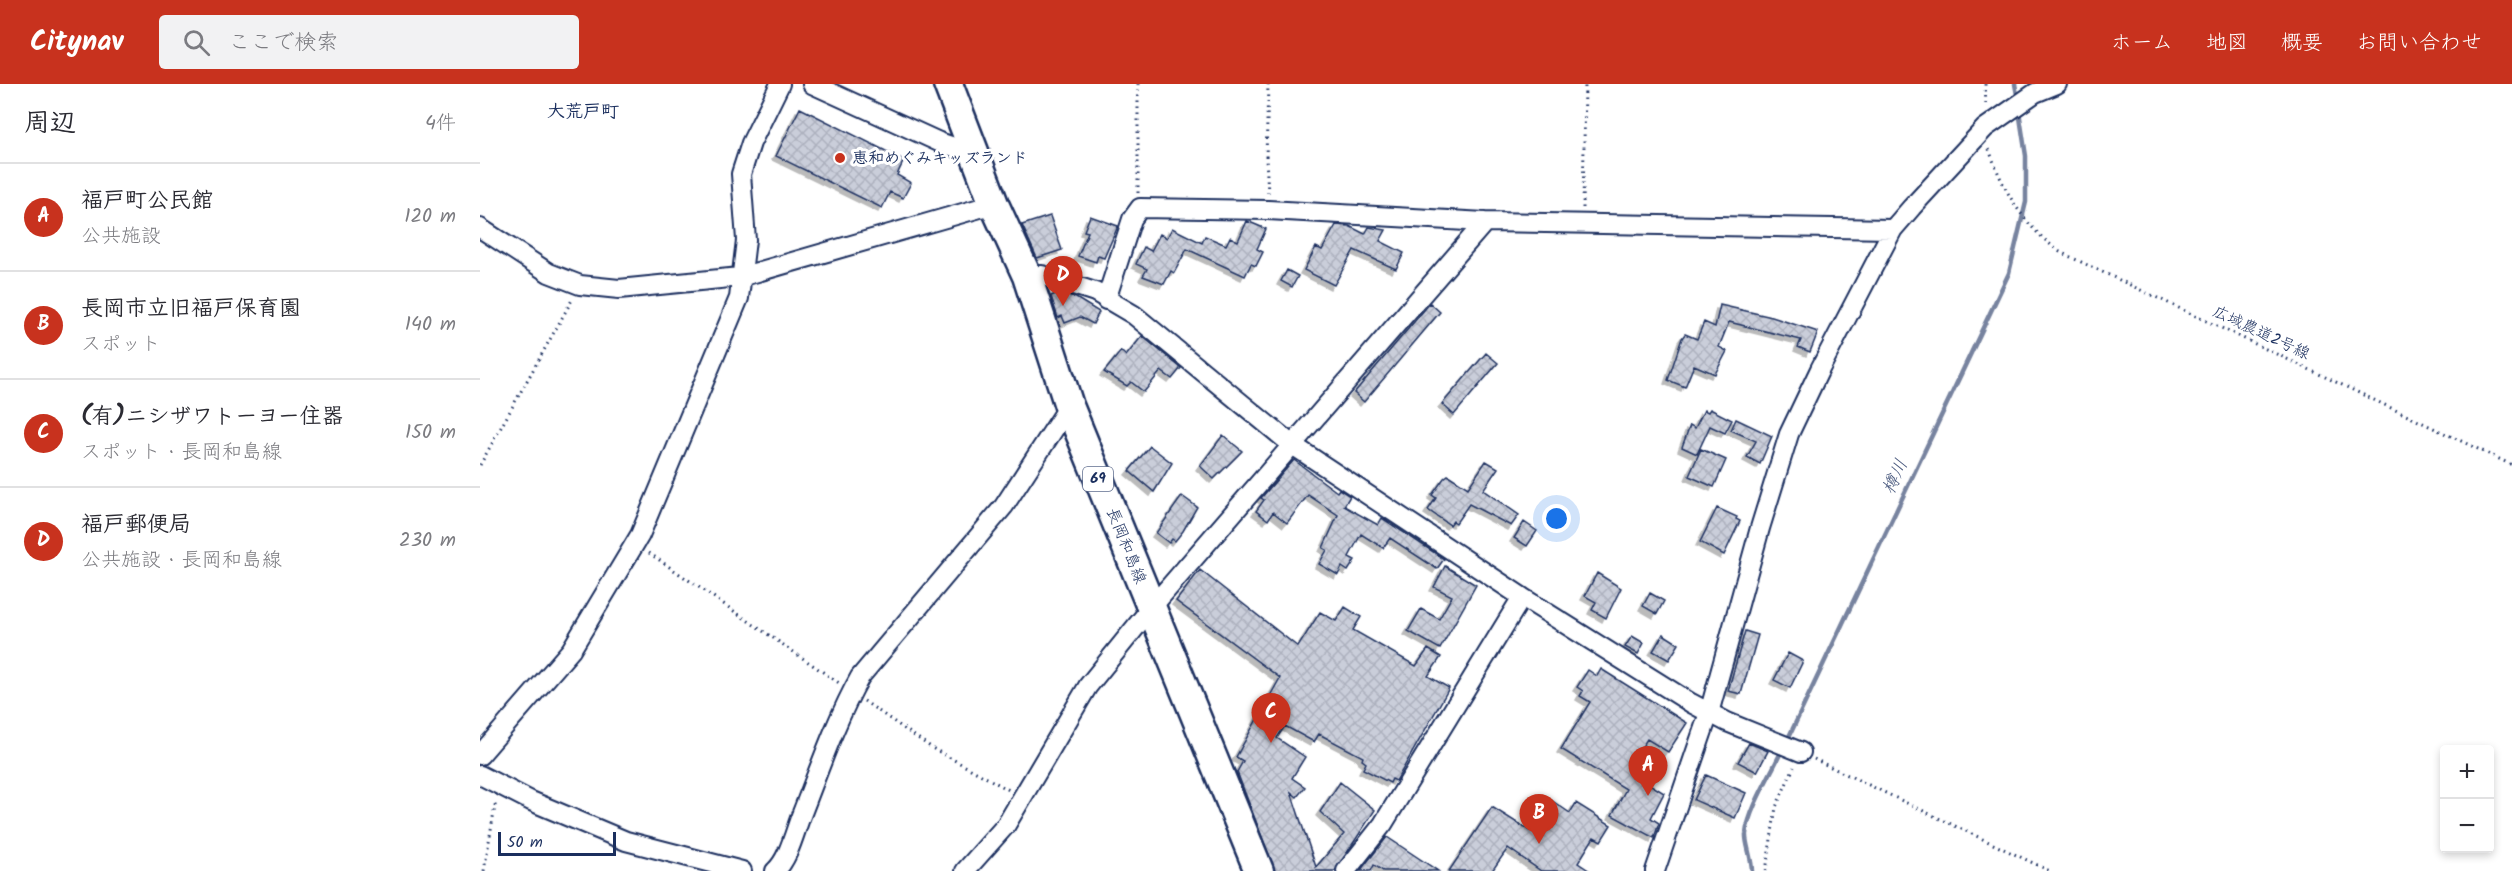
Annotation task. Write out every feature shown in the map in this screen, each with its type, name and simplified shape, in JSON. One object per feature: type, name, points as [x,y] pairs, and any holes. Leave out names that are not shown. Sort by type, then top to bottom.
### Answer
[{"type":"main road","name":"長岡和島線","points":[[948,84],[994,204],[1027,276],[1069,406],[1259,871]]},
{"type":"street","points":[[480,755],[571,650],[635,544],[728,330],[739,298],[746,240],[741,174],[751,143],[780,84]]},
{"type":"street","points":[[813,84],[939,142],[975,154]]},
{"type":"street","points":[[1655,871],[1709,713],[1760,528],[1789,434],[1893,229],[1985,128],[2034,93],[2057,84]]},
{"type":"street","points":[[480,228],[549,273],[580,285],[619,289],[740,277],[994,204]]},
{"type":"street","points":[[1106,300],[1132,219],[1140,208],[1268,210],[1485,222],[1893,229]]},
{"type":"street","points":[[965,871],[1006,825],[1073,707],[1151,608],[1485,222]]},
{"type":"street","points":[[1027,276],[1042,275],[1095,292],[1134,315],[1291,444],[1522,597],[1709,713],[1801,752]]},
{"type":"street","points":[[775,871],[780,867],[852,692],[872,663],[1004,506],[1069,406]]},
{"type":"street","points":[[1346,871],[1383,824],[1522,597]]},
{"type":"street","points":[[480,775],[498,786],[626,841],[742,871]]},
{"type":"path","points":[[1138,84],[1140,208]]},
{"type":"path","points":[[1268,84],[1266,159],[1268,210]]},
{"type":"path","points":[[1583,203],[1585,84]]},
{"type":"path","name":"広域農道2号線","points":[[2013,205],[2038,236],[2060,252],[2512,465]]},
{"type":"path","points":[[480,465],[580,285]]},
{"type":"path","points":[[635,544],[932,748],[1023,798]]},
{"type":"path","points":[[1767,871],[1776,807],[1801,752],[2050,871]]},
{"type":"path","points":[[484,871],[498,786]]},
{"type":"building","name":"恵和めぐみキッズランド","points":[[800,108],[904,160],[897,175],[911,183],[903,198],[890,192],[882,208],[776,156]]},
{"type":"building","points":[[1050,216],[1062,250],[1037,258],[1022,225]]},
{"type":"building","points":[[1090,216],[1118,226],[1104,258],[1098,256],[1096,262],[1078,256],[1088,232],[1084,231]]},
{"type":"building","points":[[1247,221],[1266,229],[1257,249],[1263,252],[1256,266],[1251,264],[1245,276],[1187,249],[1174,273],[1171,271],[1164,284],[1143,276],[1147,269],[1136,264],[1144,247],[1151,251],[1160,234],[1167,238],[1172,228],[1202,243],[1205,236],[1226,245],[1230,237],[1238,241]]},
{"type":"building","points":[[1336,225],[1349,226],[1365,234],[1369,227],[1386,230],[1380,241],[1404,253],[1396,269],[1354,250],[1334,285],[1304,270],[1316,247],[1322,250]]},
{"type":"building","points":[[1287,270],[1298,276],[1292,287],[1281,281]]},
{"type":"building","points":[[1060,292],[1076,298],[1099,312],[1093,324],[1080,317],[1065,323],[1062,316],[1058,318],[1051,296]]},
{"type":"building","points":[[1430,303],[1440,312],[1364,402],[1354,393]]},
{"type":"building","points":[[1720,305],[1772,317],[1818,332],[1810,352],[1798,347],[1801,340],[1729,322],[1719,347],[1727,351],[1715,374],[1694,365],[1685,387],[1668,380],[1682,338],[1685,334],[1697,339],[1704,322],[1715,327]]},
{"type":"building","points":[[1142,336],[1181,368],[1172,379],[1161,371],[1144,392],[1131,382],[1127,386],[1104,372],[1121,351],[1126,356]]},
{"type":"building","points":[[1486,353],[1498,363],[1454,415],[1442,404]]},
{"type":"building","points":[[1710,409],[1732,420],[1725,433],[1710,426],[1697,454],[1682,447],[1690,425],[1695,428],[1704,410],[1708,412]]},
{"type":"building","points":[[1736,419],[1772,436],[1760,464],[1747,457],[1756,441],[1731,430]]},
{"type":"building","points":[[1223,435],[1242,451],[1214,479],[1200,466]]},
{"type":"building","points":[[1150,446],[1172,463],[1154,492],[1129,471]]},
{"type":"building","points":[[1701,449],[1726,460],[1714,487],[1689,476]]},
{"type":"building","points":[[1294,460],[1337,492],[1339,489],[1350,496],[1344,506],[1378,525],[1382,518],[1444,559],[1437,569],[1390,538],[1383,548],[1361,534],[1349,557],[1355,560],[1348,571],[1342,567],[1338,575],[1319,564],[1327,550],[1323,548],[1338,515],[1308,495],[1287,523],[1273,512],[1268,520],[1256,511],[1264,500],[1261,498]]},
{"type":"building","points":[[1486,461],[1498,468],[1483,490],[1519,515],[1511,526],[1469,504],[1456,523],[1453,521],[1450,525],[1428,510],[1436,498],[1432,495],[1444,478],[1448,475],[1468,488]]},
{"type":"building","points":[[1182,496],[1197,507],[1183,531],[1175,541],[1172,539],[1169,543],[1156,533]]},
{"type":"building","points":[[1717,508],[1737,517],[1736,519],[1740,521],[1724,555],[1700,542]]},
{"type":"building","points":[[1524,522],[1537,531],[1527,546],[1514,538]]},
{"type":"building","points":[[1445,566],[1476,585],[1440,649],[1408,631],[1421,609],[1439,619],[1452,596],[1434,587]]},
{"type":"building","points":[[1200,570],[1298,647],[1320,612],[1336,621],[1345,607],[1361,617],[1353,630],[1416,666],[1428,649],[1441,657],[1428,676],[1449,688],[1396,781],[1392,779],[1390,783],[1363,769],[1366,763],[1362,760],[1363,757],[1319,734],[1314,742],[1285,726],[1277,738],[1305,757],[1292,778],[1305,787],[1297,797],[1291,792],[1316,867],[1344,834],[1320,812],[1340,782],[1375,810],[1335,871],[1275,871],[1237,772],[1243,761],[1236,757],[1280,678],[1176,601]]},
{"type":"building","points":[[1597,573],[1621,588],[1606,618],[1592,610],[1596,602],[1585,596]]},
{"type":"building","points":[[1650,593],[1664,601],[1657,614],[1643,606]]},
{"type":"building","points":[[1745,631],[1758,635],[1741,694],[1728,691]]},
{"type":"building","points":[[1663,634],[1679,644],[1669,660],[1653,651]]},
{"type":"building","points":[[1632,636],[1644,643],[1638,654],[1625,647]]},
{"type":"building","points":[[1788,653],[1803,661],[1790,688],[1774,680]]},
{"type":"building","points":[[1601,669],[1687,723],[1668,752],[1647,739],[1627,770],[1664,793],[1651,818],[1659,823],[1654,838],[1612,815],[1626,789],[1561,749],[1590,702],[1580,696],[1583,691],[1577,687],[1588,670],[1597,676]]},
{"type":"building","points":[[1749,743],[1768,751],[1757,772],[1738,762]]},
{"type":"building","points":[[1706,775],[1746,793],[1735,818],[1694,800]]},
{"type":"building","points":[[1551,800],[1570,813],[1576,803],[1611,825],[1601,841],[1594,837],[1578,863],[1590,871],[1541,871],[1508,848],[1492,871],[1449,871],[1492,807],[1530,831]]},
{"type":"building","points":[[1387,837],[1438,871],[1383,871],[1374,865],[1371,871],[1360,871]]},
{"type":"waterway","name":"樽川","points":[[2015,84],[2018,100]]},
{"type":"waterway","name":"樽川","points":[[1786,743],[2009,273],[2026,202],[2026,156],[2019,111]]},
{"type":"waterway","name":"樽川","points":[[1752,871],[1746,837],[1748,825],[1782,750]]},
{"type":"place","name":"恵和めぐみキッズランド","points":[[840,158]]},
{"type":"place","name":"福戸郵便局","points":[[1063,306]]},
{"type":"place","name":"(有)ニシザワトーヨー住器","points":[[1271,743]]},
{"type":"place","name":"福戸町公民館","points":[[1648,796]]},
{"type":"place","name":"長岡市立旧福戸保育園","points":[[1539,844]]},
{"type":"district","name":"大荒戸町","points":[[583,112]]}]
